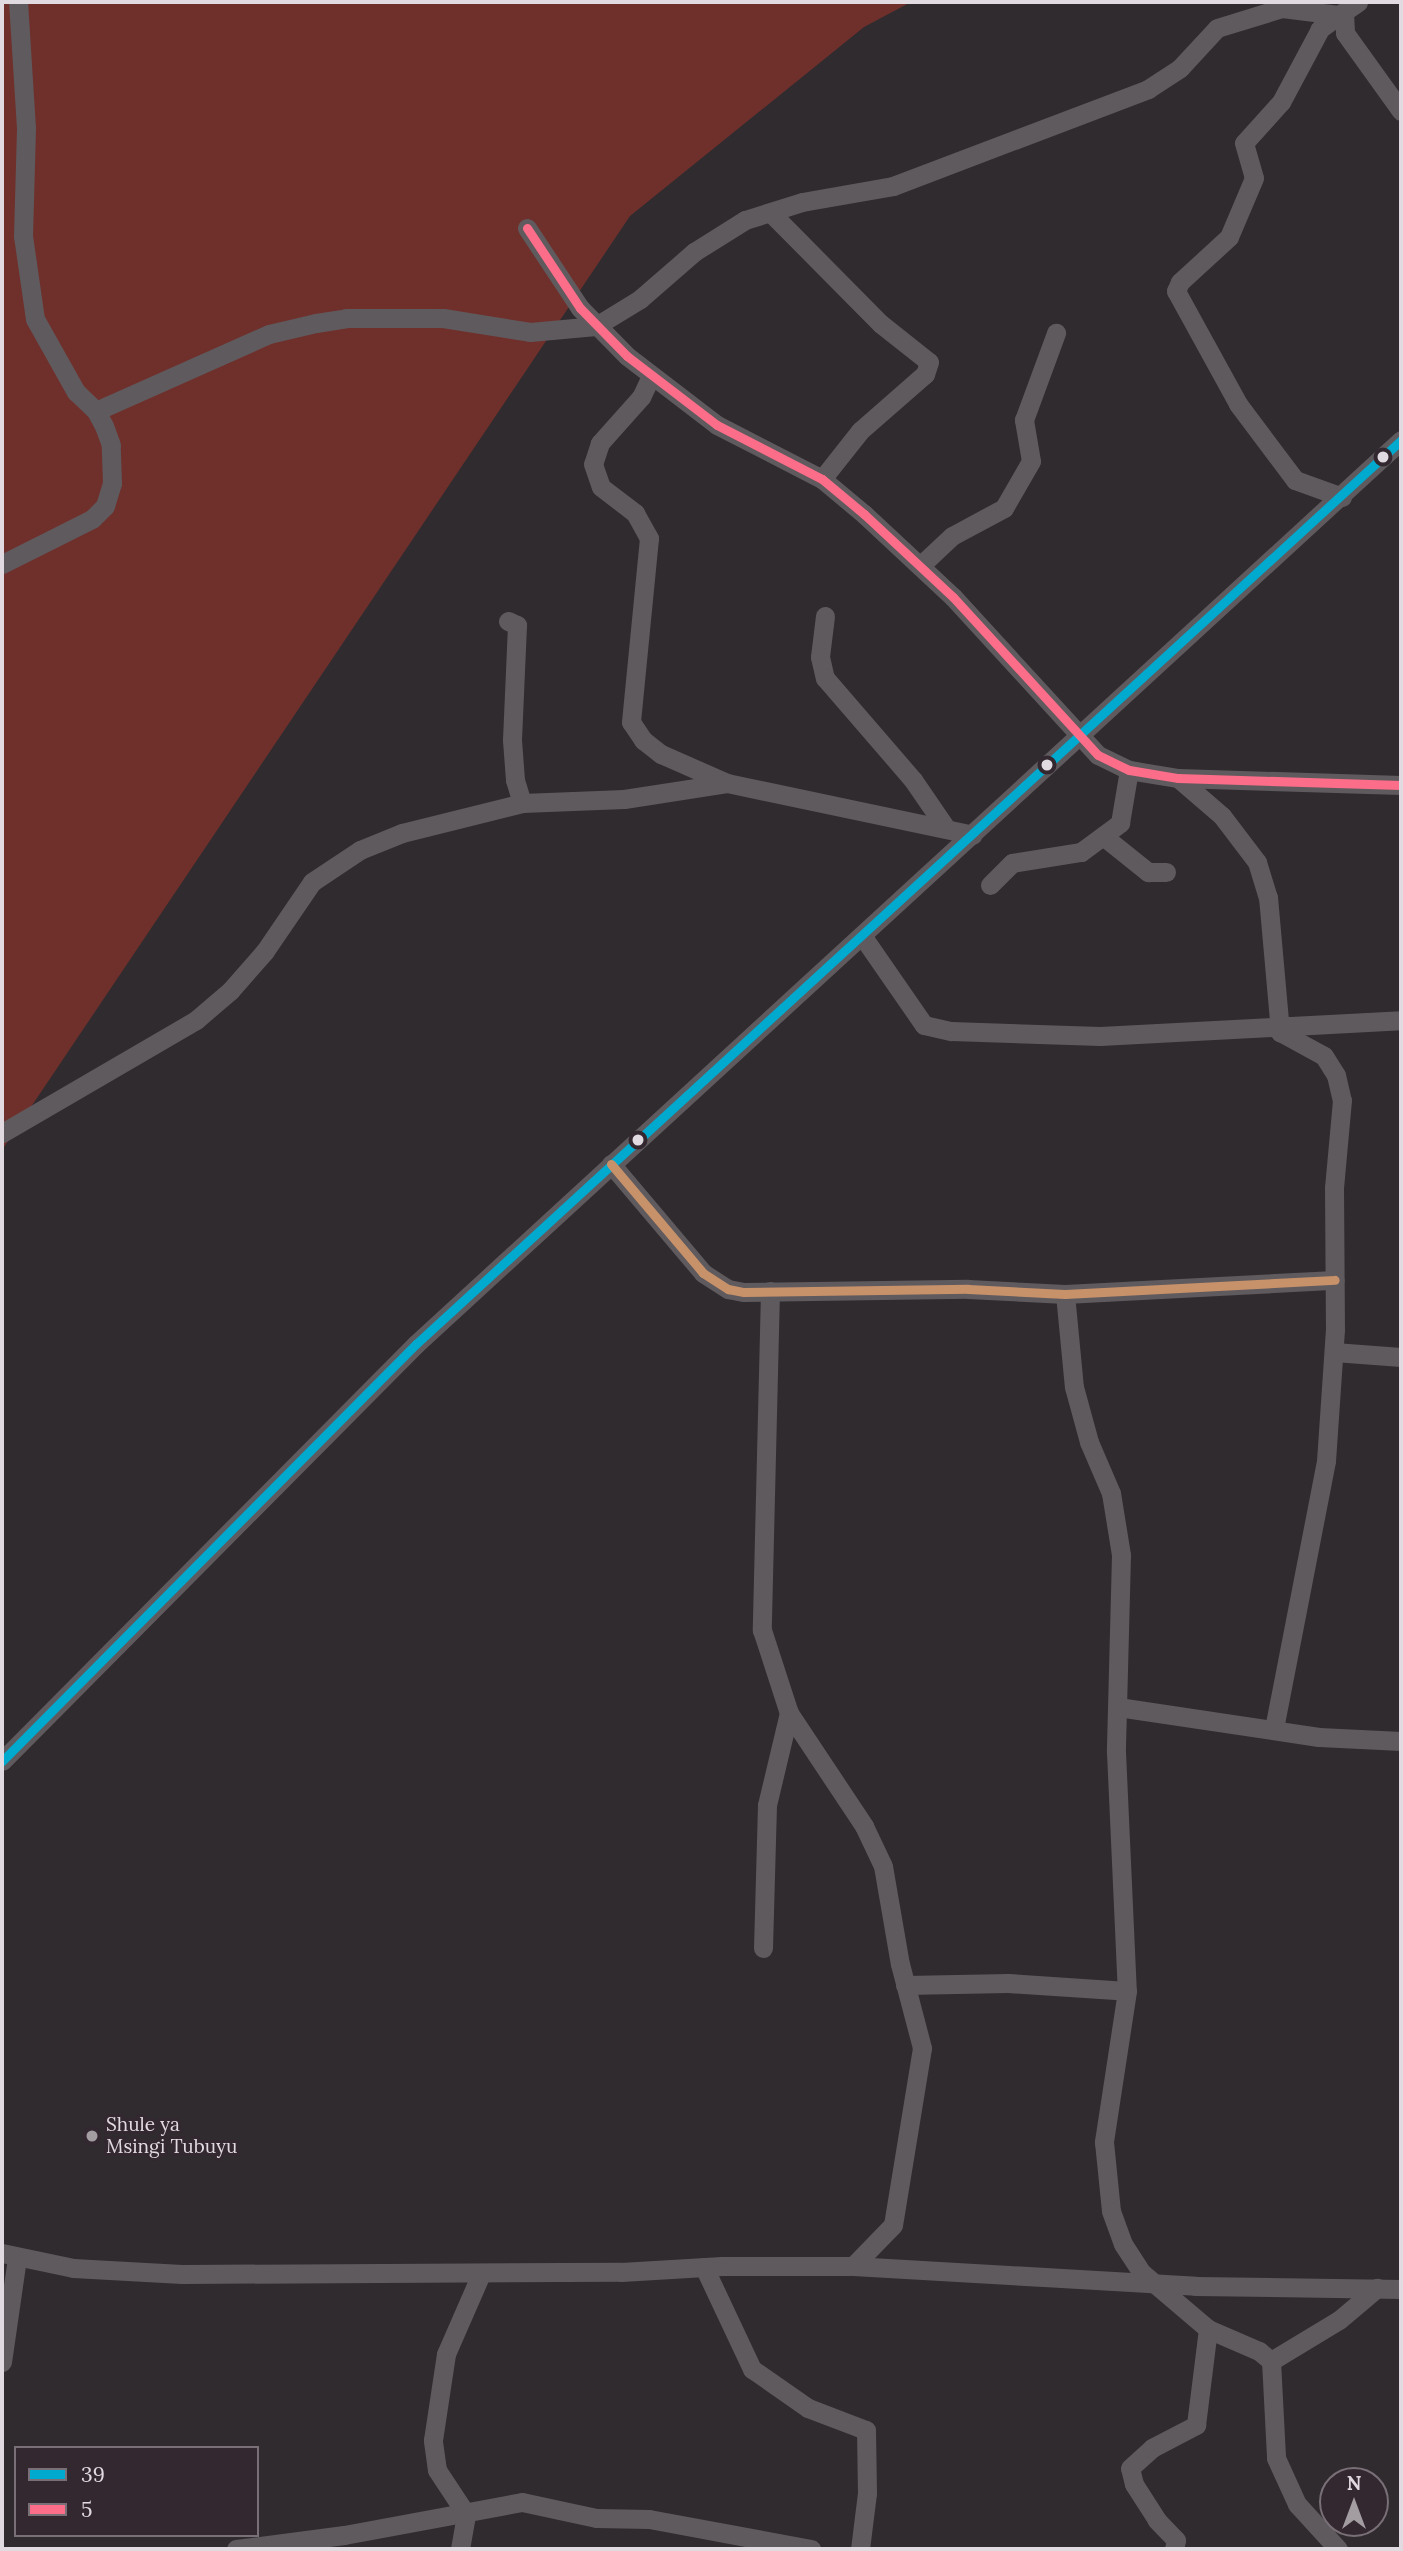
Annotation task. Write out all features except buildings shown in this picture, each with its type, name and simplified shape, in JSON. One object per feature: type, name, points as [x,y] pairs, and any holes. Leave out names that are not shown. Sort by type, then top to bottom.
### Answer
[{"type":"street","points":[[2,564],[82,525],[105,506],[112,483],[111,445],[96,411],[76,392],[35,319],[23,236],[26,128],[18,2]]},
{"type":"street","points":[[96,411],[270,334],[316,323],[346,318],[443,318],[530,332],[596,326],[640,299],[723,232],[802,202],[893,186],[1149,89],[1180,68],[1217,28],[1228,24],[1282,8],[1347,10]]},
{"type":"street","points":[[1347,10],[1345,33],[1401,111]]},
{"type":"street","points":[[1342,497],[1296,480],[1238,404],[1177,291],[1180,282],[1229,237],[1254,178],[1244,143],[1281,102],[1320,29],[1347,10]]},
{"type":"street","points":[[771,213],[881,324],[929,362],[925,374],[860,431],[822,479]]},
{"type":"street","points":[[527,228],[596,326],[651,376],[717,425],[822,479],[920,566],[1004,650],[1078,738],[1098,755],[1129,770],[1178,778],[1401,785]]},
{"type":"street","points":[[920,566],[952,536],[1004,508],[1031,461],[1024,420],[1056,332]]},
{"type":"street","points":[[651,376],[641,397],[600,443],[593,464],[601,487],[639,517],[649,538],[630,718],[643,740],[661,754],[727,783],[973,835]]},
{"type":"street","points":[[2,1761],[61,1706],[287,1469],[611,1164],[1399,446]]},
{"type":"street","points":[[825,616],[820,657],[825,678],[913,780],[946,828]]},
{"type":"street","points":[[508,621],[517,625],[512,740],[515,780],[522,803]]},
{"type":"street","points":[[990,885],[1012,863],[1081,852],[1120,822],[1129,770]]},
{"type":"street","points":[[1178,778],[1222,816],[1262,874],[1268,897],[1278,1025],[1283,1037],[1324,1056],[1340,1087],[1334,1188],[1334,1352],[1326,1461],[1274,1728]]},
{"type":"street","points":[[2,1133],[207,1012],[276,938],[307,888],[335,865],[402,833],[522,803],[624,799],[727,783]]},
{"type":"street","points":[[1103,836],[1149,872],[1166,872]]},
{"type":"street","points":[[863,937],[924,1025],[951,1031],[1045,1038],[1401,1020]]},
{"type":"street","points":[[611,1164],[703,1273],[728,1289],[968,1289],[1065,1294],[1335,1280]]},
{"type":"street","points":[[770,1291],[761,1611],[767,1653],[789,1713],[864,1826],[883,1866],[905,1985],[922,2048],[895,2219],[887,2235],[853,2266]]},
{"type":"street","points":[[1065,1294],[1074,1387],[1120,1534],[1118,1707],[1127,1991],[1104,2163],[1117,2232],[1135,2264],[1208,2329],[1259,2351],[1271,2361],[1276,2458],[1297,2504],[1338,2549]]},
{"type":"street","points":[[1334,1352],[1401,1357]]},
{"type":"street","points":[[1118,1707],[1274,1728],[1319,1737],[1401,1741]]},
{"type":"street","points":[[763,1948],[767,1805],[789,1713]]},
{"type":"street","points":[[905,1985],[1008,1983],[1127,1991]]},
{"type":"street","points":[[2,2362],[9,2256],[73,2268],[182,2274],[481,2274],[704,2267],[853,2266],[1154,2283],[1401,2289]]},
{"type":"street","points":[[704,2267],[752,2369],[808,2408],[866,2430],[867,2493],[860,2549]]},
{"type":"street","points":[[460,2549],[466,2514],[437,2470],[433,2440],[446,2354],[481,2274]]},
{"type":"street","points":[[1271,2361],[1339,2320],[1377,2288]]},
{"type":"street","points":[[1174,2549],[1177,2540],[1157,2520],[1134,2484],[1130,2468],[1152,2448],[1196,2425],[1208,2329]]},
{"type":"street","points":[[236,2549],[466,2514],[522,2502],[596,2518],[649,2519],[811,2549]]},
{"type":"shaded area","points":[[2,2],[911,2],[864,27],[630,216],[2,1150]]},
{"type":"transit line","name":"5","points":[[527,228],[580,308],[627,356],[717,425],[822,479],[864,514],[953,597],[1098,755],[1129,770],[1178,778],[1401,785]]},
{"type":"transit line","name":"39","points":[[2,1761],[416,1344],[1401,440]]},
{"type":"transit line","points":[[611,1164],[703,1273],[728,1289],[744,1292],[968,1289],[1065,1294],[1335,1280]]},
{"type":"place","name":"Shule ya Msingi Tubuyu","points":[[92,2136]]}]
